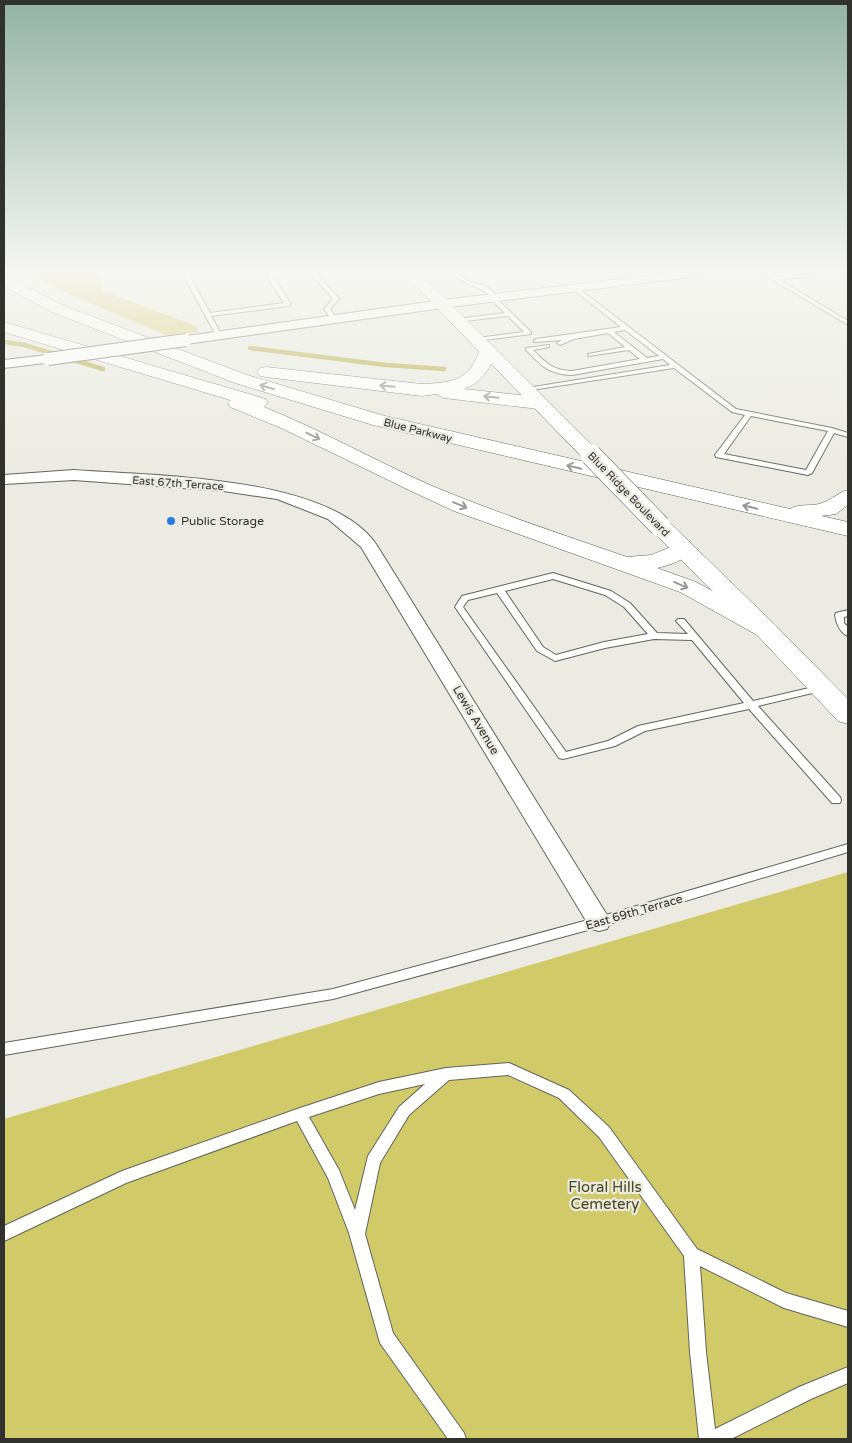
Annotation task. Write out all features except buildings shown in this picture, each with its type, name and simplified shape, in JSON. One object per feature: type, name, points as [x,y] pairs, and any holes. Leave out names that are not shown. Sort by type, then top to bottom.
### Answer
[{"type":"main road","name":"Blue Parkway","points":[[48,340],[387,440],[848,548]]},
{"type":"main road","name":"Blue Parkway","points":[[141,340],[241,379],[380,421],[848,529]]},
{"type":"main road","points":[[156,340],[221,363],[295,377],[422,390],[533,396]]},
{"type":"main road","name":"Blue Ridge Boulevard","points":[[477,340],[847,712]]},
{"type":"main road","points":[[422,390],[446,387],[470,380],[482,367],[483,346]]},
{"type":"main road","points":[[154,372],[288,424],[420,488],[462,506],[688,588],[766,630]]},
{"type":"main road","points":[[780,514],[828,509],[848,496]]},
{"type":"main road","points":[[603,556],[626,562],[650,563],[665,560],[683,549]]},
{"type":"street","points":[[4,364],[184,340]]},
{"type":"street","name":"East 67th Terrace","points":[[4,480],[74,475],[223,486],[280,495],[334,516],[346,524]]},
{"type":"street","name":"Lewis Avenue","points":[[346,524],[368,544],[599,922]]},
{"type":"lane","points":[[483,346],[494,340]]},
{"type":"lane","points":[[528,349],[536,341],[544,340]]},
{"type":"lane","points":[[560,343],[566,340]]},
{"type":"lane","points":[[621,340],[645,360]]},
{"type":"lane","points":[[643,340],[734,411],[832,430],[848,435]]},
{"type":"lane","points":[[528,349],[547,346]]},
{"type":"lane","points":[[590,355],[630,348]]},
{"type":"lane","points":[[528,349],[551,371],[561,373],[572,373],[664,357]]},
{"type":"lane","points":[[533,396],[676,366]]},
{"type":"lane","points":[[749,414],[719,454],[808,473],[832,430]]},
{"type":"lane","points":[[654,636],[627,605],[608,592],[553,576],[465,598],[459,607],[562,756],[611,744],[642,728],[823,688]]},
{"type":"lane","points":[[499,588],[540,649],[555,658],[604,645],[654,636],[694,638]]},
{"type":"lane","points":[[848,613],[839,615],[840,623],[848,633]]},
{"type":"lane","points":[[682,621],[750,705],[836,800]]},
{"type":"lane","name":"East 69th Terrace","points":[[4,1049],[333,994],[599,922],[848,848]]},
{"type":"lane","points":[[4,1234],[122,1178],[300,1114],[379,1088],[446,1074],[509,1069],[564,1094],[604,1132],[692,1254],[784,1300],[848,1318]]},
{"type":"lane","points":[[358,1233],[373,1161],[404,1110],[446,1074]]},
{"type":"lane","points":[[300,1114],[334,1175],[358,1233],[386,1337],[458,1439]]},
{"type":"lane","points":[[692,1254],[698,1352],[708,1439]]},
{"type":"lane","points":[[713,1439],[805,1393],[848,1375]]},
{"type":"green space","name":"Floral Hills Cemetery","points":[[848,872],[848,1439],[4,1439],[4,1119]]},
{"type":"waterway","points":[[4,342],[25,345],[57,355]]},
{"type":"waterway","points":[[250,348],[386,365],[444,369]]},
{"type":"waterway","points":[[70,359],[103,369]]},
{"type":"place","name":"Public Storage","points":[[171,521]]}]
